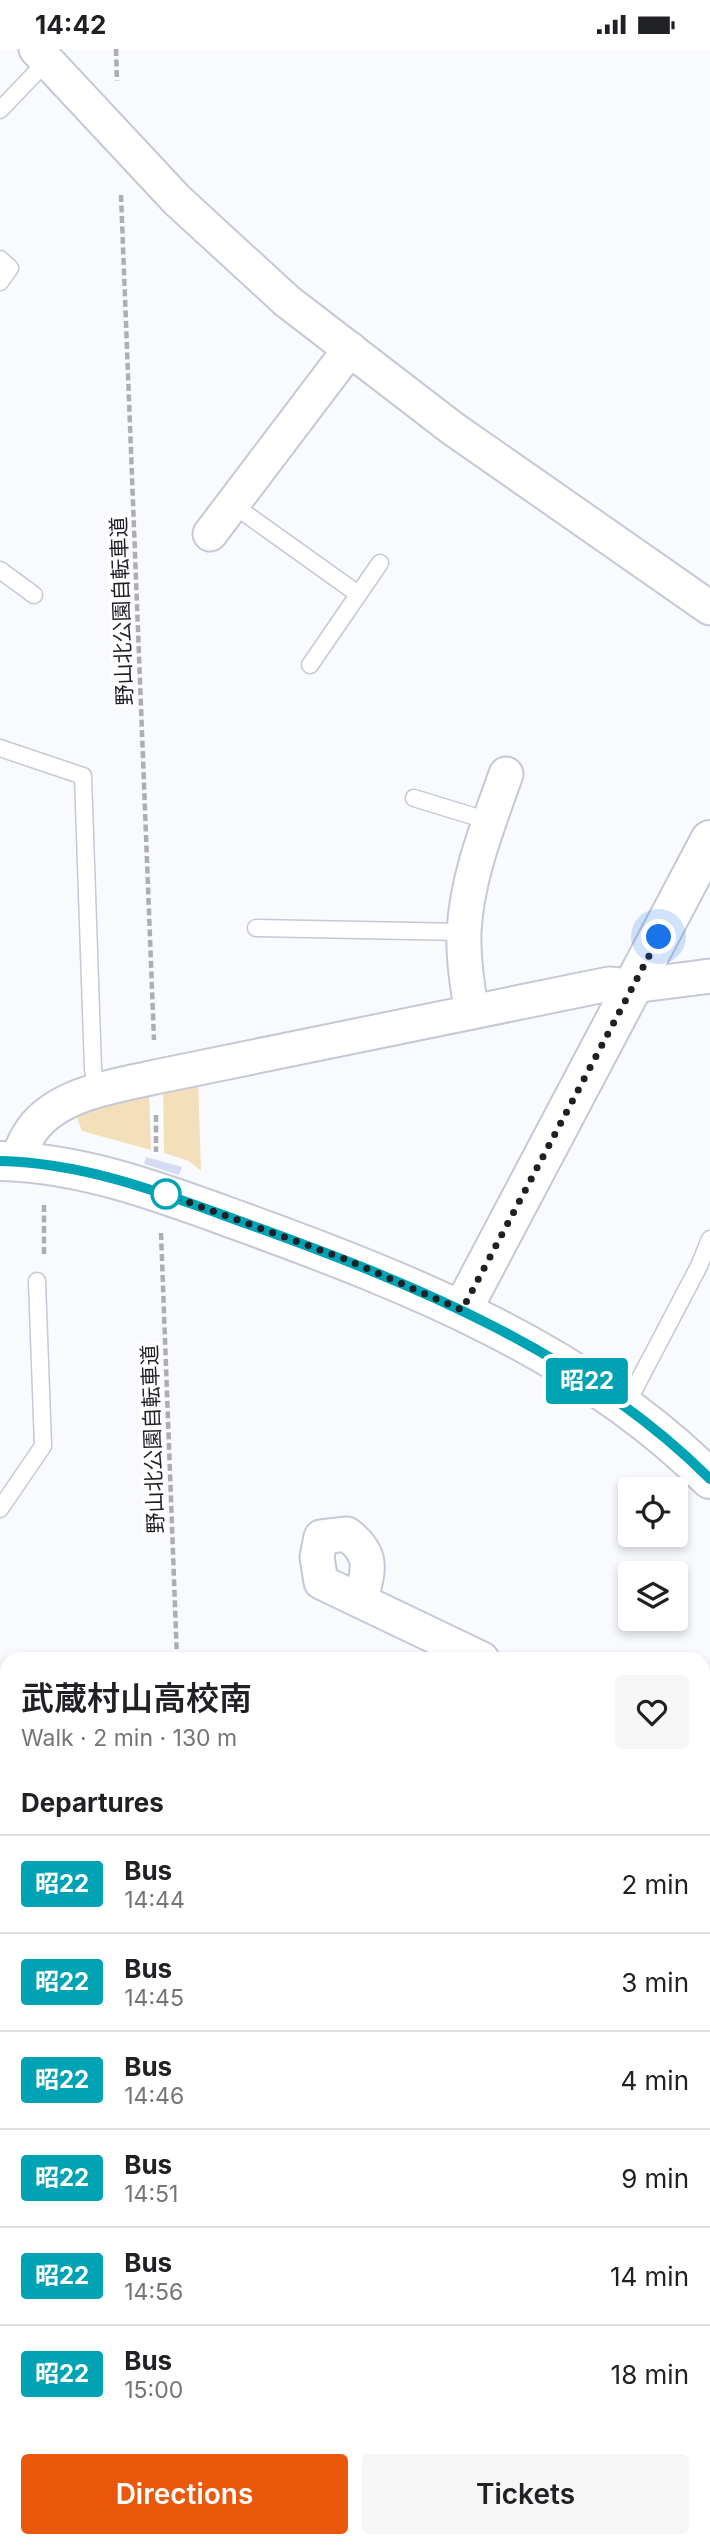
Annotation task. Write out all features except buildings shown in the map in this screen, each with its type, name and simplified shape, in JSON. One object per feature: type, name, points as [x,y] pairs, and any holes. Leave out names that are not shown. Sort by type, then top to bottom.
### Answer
[{"type":"street","points":[[41,55],[177,200],[287,301],[452,428],[710,608]]},
{"type":"street","points":[[210,534],[350,349]]},
{"type":"street","points":[[472,1012],[466,977],[464,932],[469,891],[506,774]]},
{"type":"street","points":[[462,1310],[710,840]]},
{"type":"street","points":[[8,1161],[45,1115],[62,1104],[97,1091],[609,983],[633,986],[710,976]]},
{"type":"street","points":[[8,1161],[71,1167],[154,1190],[345,1259],[462,1310],[562,1364],[680,1449],[710,1479]]},
{"type":"street","points":[[361,1601],[467,1652]]},
{"type":"lane","points":[[0,110],[41,55]]},
{"type":"lane","points":[[0,259],[10,268],[0,282]]},
{"type":"lane","points":[[232,504],[358,594]]},
{"type":"lane","points":[[310,665],[380,563]]},
{"type":"lane","points":[[0,570],[34,595]]},
{"type":"lane","points":[[0,748],[83,776],[93,1069],[97,1091]]},
{"type":"lane","points":[[414,798],[489,821]]},
{"type":"lane","points":[[256,928],[464,932]]},
{"type":"lane","points":[[625,1407],[699,1266],[710,1238]]},
{"type":"lane","points":[[0,1509],[43,1446],[37,1281]]},
{"type":"path","name":"野山北公園自転車道","points":[[121,191],[154,1046]]},
{"type":"path","points":[[155,1104],[156,1156]]},
{"type":"path","points":[[37,1281],[44,1271],[44,1190]]},
{"type":"path","name":"野山北公園自転車道","points":[[161,1228],[177,1652]]},
{"type":"shaded area","points":[[198,1078],[201,1171],[189,1161],[164,1153],[163,1085]]},
{"type":"shaded area","points":[[149,1090],[151,1150],[82,1131],[74,1110]]},
{"type":"bus line","name":"昭22","points":[[0,1161],[71,1167],[122,1179],[345,1259],[462,1310],[572,1370],[680,1449],[710,1479]]},
{"type":"route","points":[[166,1194],[345,1259],[462,1310],[659,937]]}]
